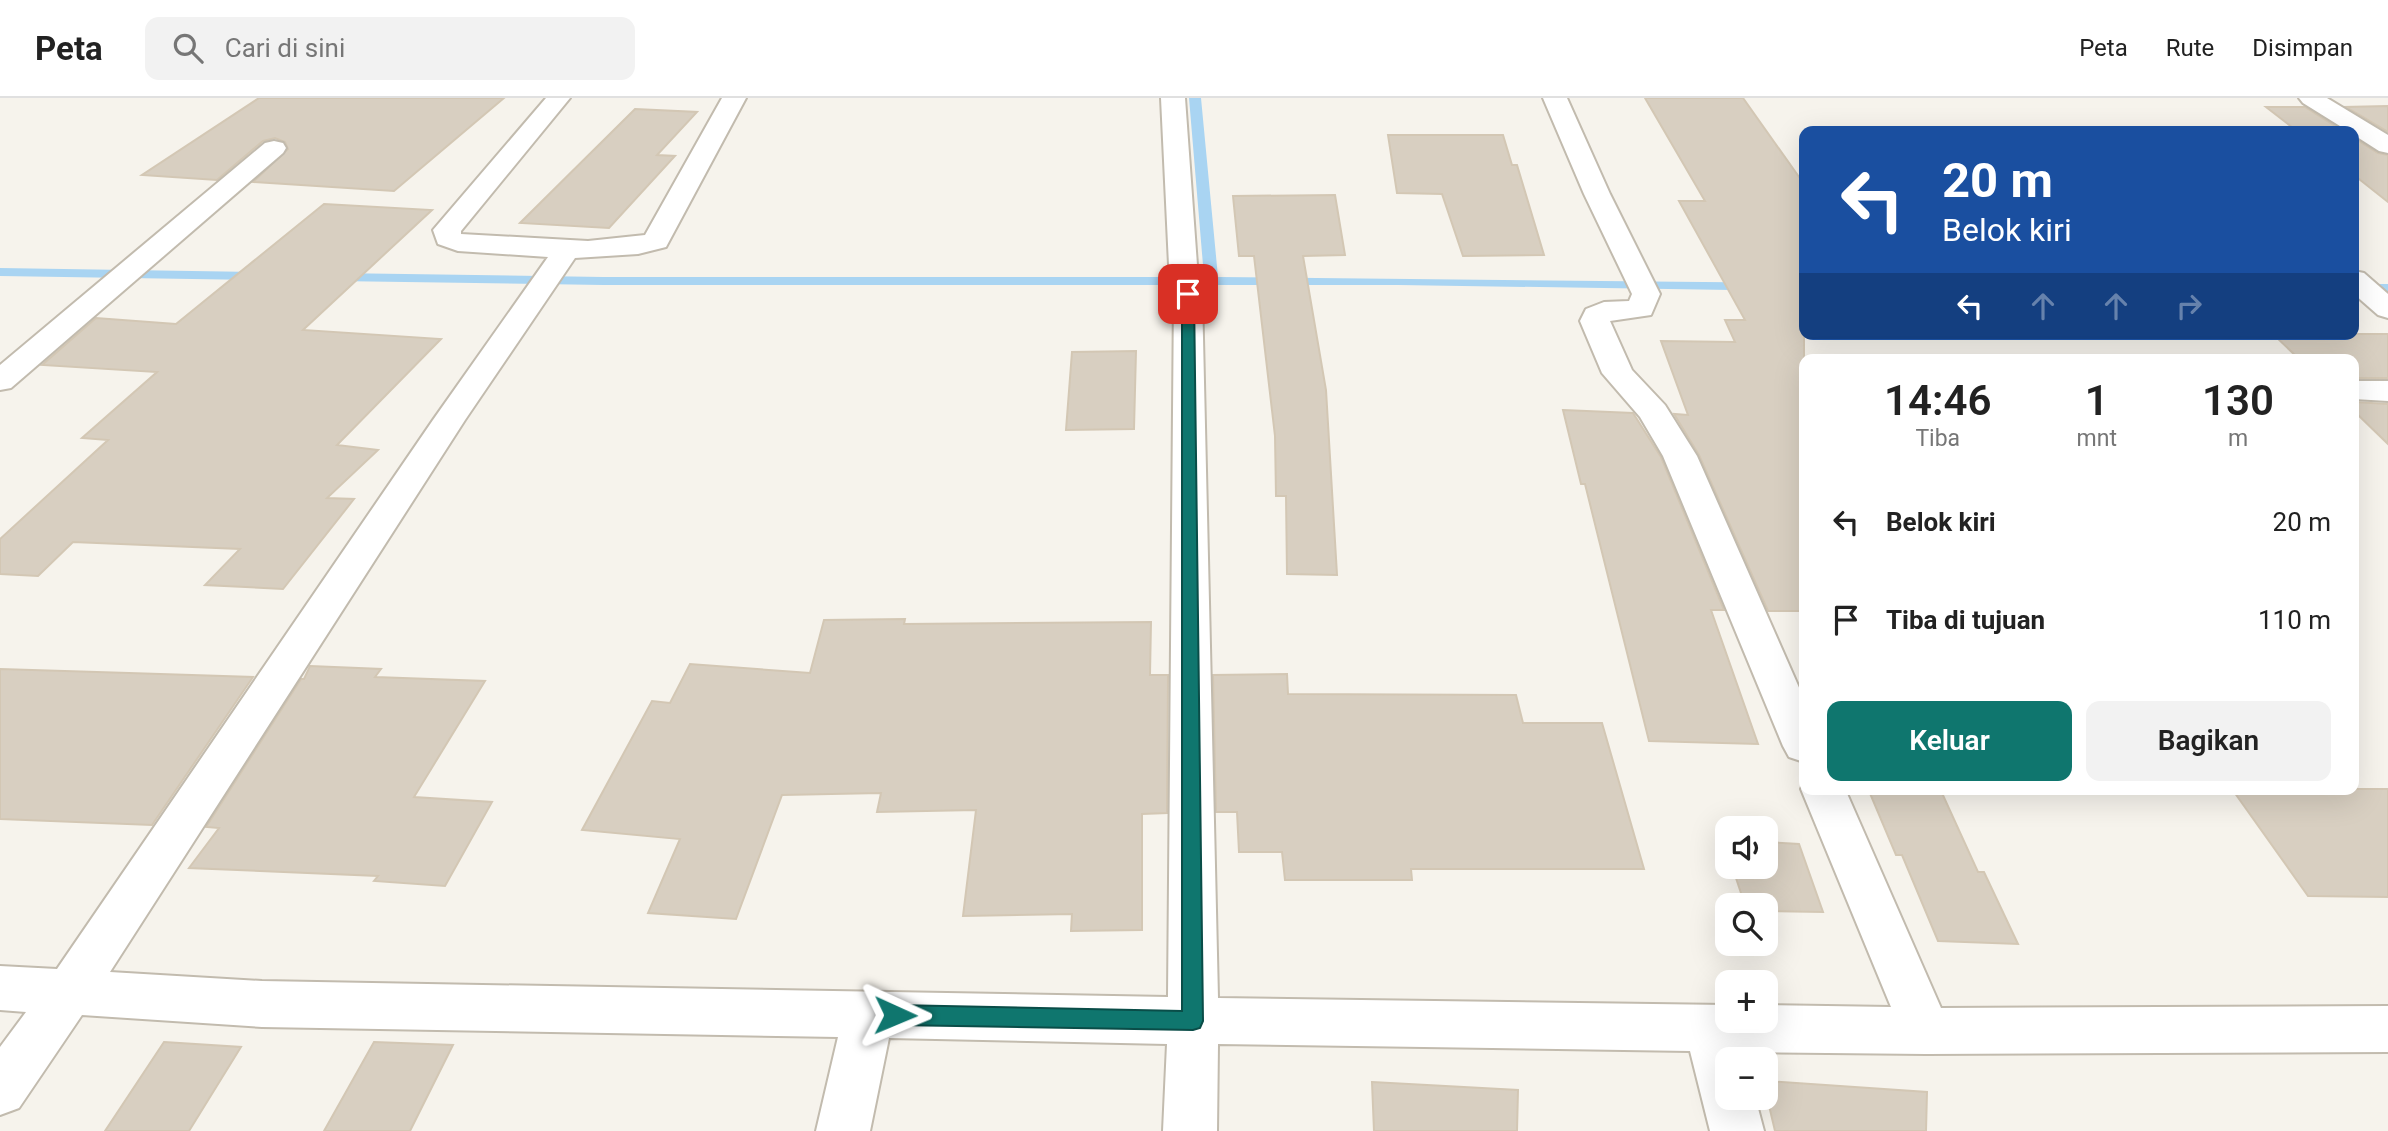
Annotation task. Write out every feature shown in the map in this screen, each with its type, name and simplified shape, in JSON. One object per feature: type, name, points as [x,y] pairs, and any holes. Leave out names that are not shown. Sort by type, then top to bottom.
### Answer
[{"type":"street","points":[[558,98],[447,230],[448,238],[554,269],[639,248],[656,241],[734,98]]},
{"type":"street","points":[[1174,98],[1186,280],[1193,1021],[1190,1131]]},
{"type":"street","points":[[1555,98],[1597,194],[1642,284],[1646,298],[1641,309],[1604,311],[1596,314],[1595,321],[1618,373],[1654,412],[1680,456],[1799,734]]},
{"type":"street","points":[[2311,98],[2356,126]]},
{"type":"street","points":[[2359,128],[2388,146]]},
{"type":"street","points":[[0,381],[274,148]]},
{"type":"street","points":[[0,1090],[70,992],[449,420],[554,269]]},
{"type":"street","points":[[2359,390],[2388,391]]},
{"type":"street","points":[[1826,795],[1927,1031]]},
{"type":"street","points":[[0,988],[262,1004],[1710,1029],[2384,1036]]},
{"type":"street","points":[[842,1131],[868,1014]]},
{"type":"street","points":[[1710,1029],[1715,1047]]},
{"type":"street","points":[[1732,1110],[1737,1131]]},
{"type":"building","points":[[259,98],[504,98],[394,191],[253,182],[288,149],[285,142],[275,138],[263,141],[217,180],[142,175]]},
{"type":"building","points":[[1645,98],[1743,98],[1799,177],[1799,340],[1804,340],[1804,354],[1799,354],[1799,611],[1768,611],[1699,455],[1674,414],[1688,415],[1661,341],[1735,342],[1725,320],[1745,320],[1679,201],[1705,201]]},
{"type":"building","points":[[2388,106],[2388,132],[2346,107]]},
{"type":"building","points":[[2266,107],[2305,107],[2335,126],[2291,126]]},
{"type":"building","points":[[635,109],[697,112],[657,155],[675,156],[609,228],[520,223]]},
{"type":"building","points":[[1388,135],[1503,135],[1512,165],[1517,165],[1544,255],[1463,256],[1442,194],[1397,193]]},
{"type":"building","points":[[2359,141],[2378,153],[2388,155],[2388,202],[2359,179]]},
{"type":"building","points":[[1335,195],[1345,255],[1303,256],[1326,390],[1337,575],[1287,574],[1286,496],[1276,496],[1275,436],[1254,256],[1239,256],[1233,196]]},
{"type":"building","points":[[324,204],[432,210],[303,330],[441,339],[337,445],[378,450],[327,498],[354,499],[283,589],[205,585],[240,549],[73,542],[38,576],[0,574],[0,539],[108,440],[82,438],[157,372],[42,365],[96,318],[176,324]]},
{"type":"building","points":[[2359,334],[2388,334],[2388,378],[2359,378],[2359,354],[2294,354],[2279,340],[2359,340]]},
{"type":"building","points":[[1136,351],[1134,429],[1066,430],[1072,352]]},
{"type":"building","points":[[2359,402],[2388,404],[2388,444],[2359,416]]},
{"type":"building","points":[[1563,410],[1633,413],[1661,457],[1724,610],[1711,610],[1758,744],[1649,741],[1585,484],[1581,484]]},
{"type":"building","points":[[905,619],[904,624],[1151,622],[1150,675],[1168,675],[1167,813],[1142,814],[1142,930],[1071,931],[1072,914],[963,916],[976,810],[877,812],[881,793],[782,795],[736,919],[648,913],[680,839],[582,830],[652,701],[670,703],[690,664],[810,673],[824,620]]},
{"type":"building","points":[[310,666],[381,669],[375,677],[485,681],[414,797],[492,802],[445,886],[374,881],[378,876],[189,868],[219,828],[206,827]]},
{"type":"building","points":[[0,669],[253,677],[152,825],[0,819]]},
{"type":"building","points":[[1287,674],[1288,694],[1516,695],[1523,723],[1602,723],[1644,869],[1411,869],[1412,880],[1285,880],[1282,852],[1239,852],[1237,812],[1216,812],[1213,675]]},
{"type":"building","points":[[2359,789],[2388,789],[2388,897],[2308,896],[2236,795],[2359,795]]},
{"type":"building","points":[[1871,795],[1943,795],[1978,872],[1984,872],[2018,944],[1938,941],[1902,855],[1896,855]]},
{"type":"building","points":[[1778,843],[1799,844],[1823,912],[1778,911],[1778,893],[1741,893],[1736,879],[1778,879]]},
{"type":"building","points":[[164,1042],[241,1047],[189,1131],[105,1131]]},
{"type":"building","points":[[374,1042],[453,1045],[410,1131],[324,1131]]},
{"type":"building","points":[[1372,1082],[1518,1090],[1517,1131],[1374,1131]]},
{"type":"building","points":[[1778,1082],[1927,1092],[1926,1131],[1775,1131],[1770,1110],[1778,1110]]},
{"type":"waterway","points":[[1195,98],[1211,281]]},
{"type":"waterway","points":[[0,272],[260,276]]},
{"type":"waterway","points":[[335,277],[603,281],[1211,281]]},
{"type":"waterway","points":[[1211,281],[1799,287]]},
{"type":"waterway","points":[[2359,288],[2388,288]]},
{"type":"route","points":[[895,1015],[1193,1021],[1188,294]]}]
